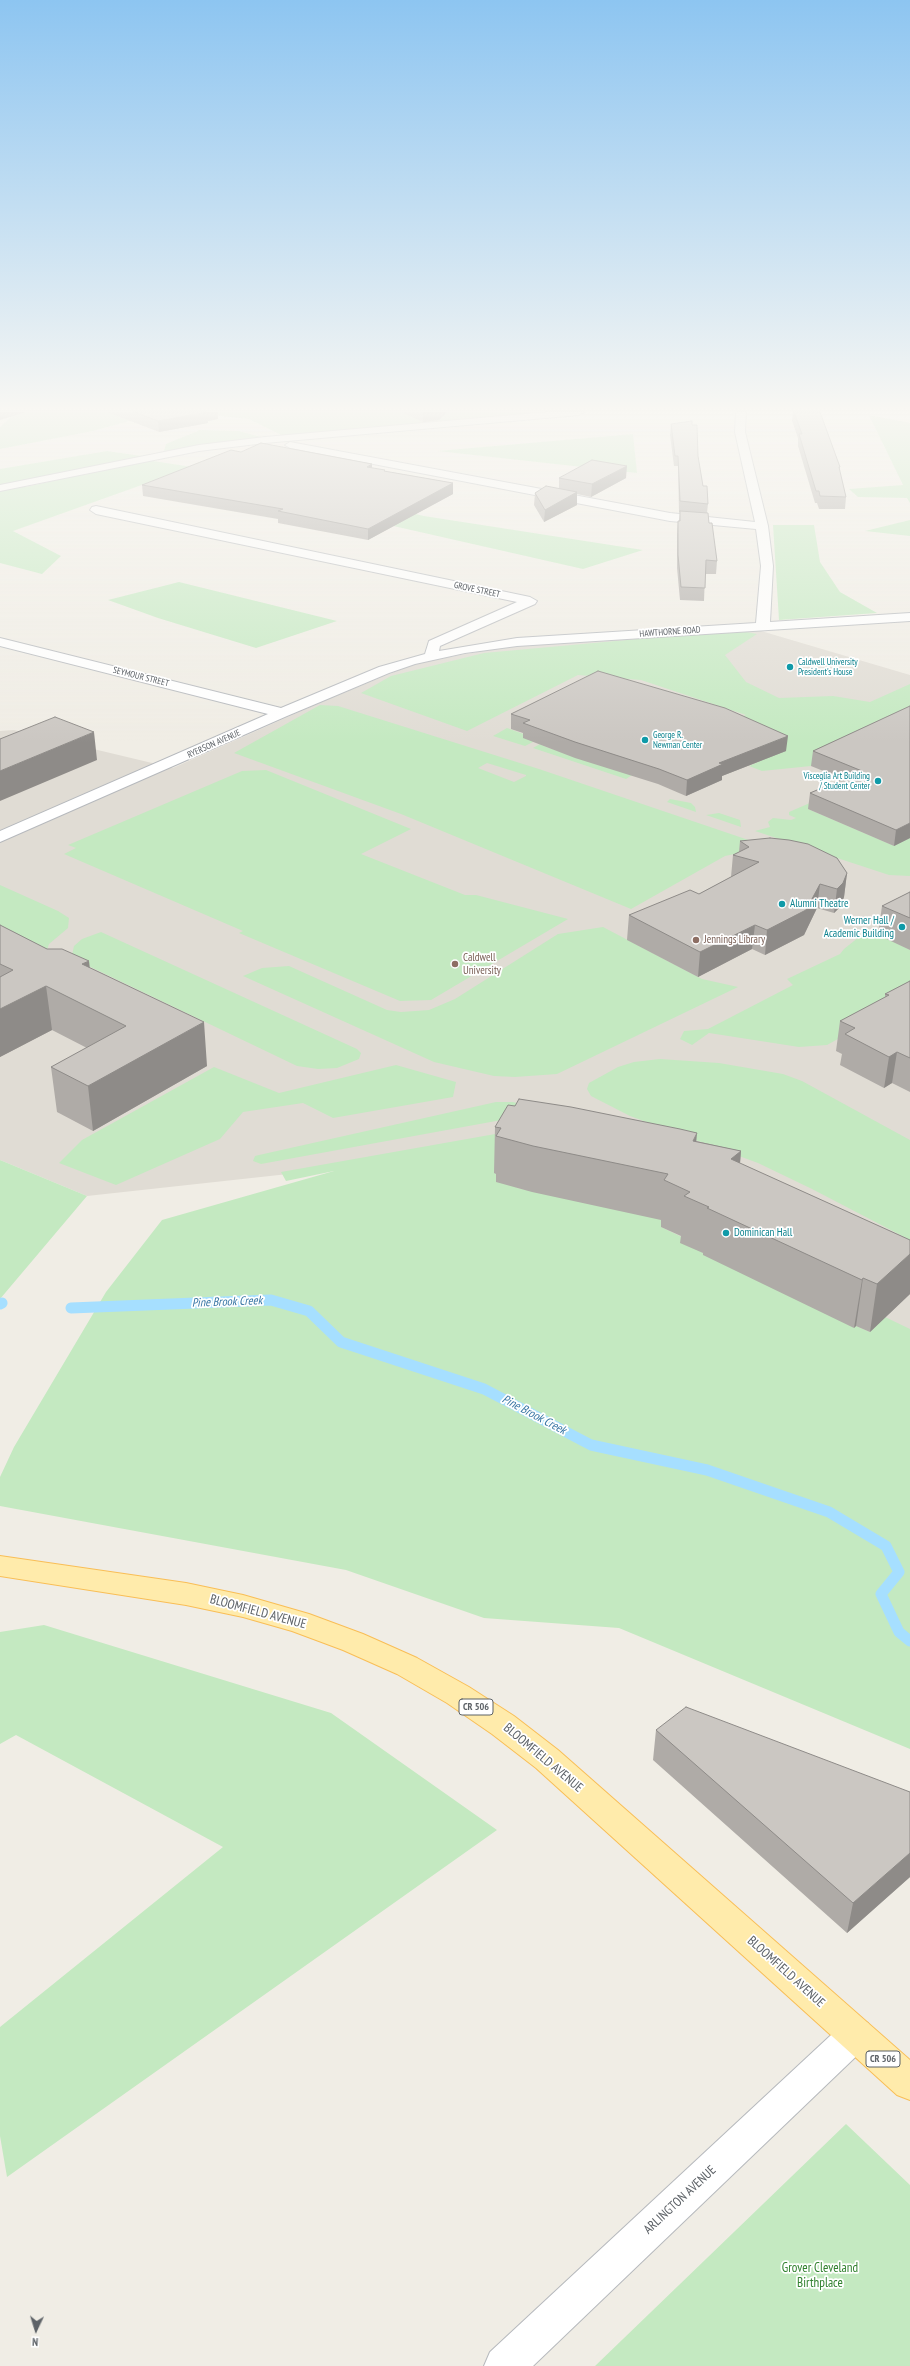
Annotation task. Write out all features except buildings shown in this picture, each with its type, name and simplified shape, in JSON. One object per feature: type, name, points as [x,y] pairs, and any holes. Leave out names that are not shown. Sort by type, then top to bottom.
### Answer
[{"type":"main road","name":"BLOOMFIELD AVENUE","points":[[0,1566],[186,1594],[243,1606],[306,1624],[354,1642],[406,1666],[458,1695],[503,1724],[547,1759],[910,2083]]},
{"type":"street","name":"GROVE STREET","points":[[155,522],[530,601],[434,644],[430,656]]},
{"type":"street","points":[[725,522],[762,526]]},
{"type":"street","points":[[761,522],[767,566],[763,626]]},
{"type":"street","name":"HAWTHORNE ROAD","points":[[430,656],[517,642],[910,617]]},
{"type":"street","name":"SEYMOUR STREET","points":[[0,642],[282,712]]},
{"type":"street","name":"RYERSON AVENUE","points":[[0,837],[282,712],[384,670],[430,656]]},
{"type":"street","name":"ARLINGTON AVENUE","points":[[504,2366],[856,2034]]},
{"type":"shaded area","name":"Caldwell University","points":[[751,628],[910,675],[910,1437],[343,1168],[87,1196],[0,1160],[0,731],[14,730],[173,768],[326,700],[414,664],[507,646]]},
{"type":"green space","points":[[0,522],[37,522],[13,531],[61,556],[42,574],[0,563]]},
{"type":"green space","points":[[378,522],[465,522],[643,550],[583,569]]},
{"type":"green space","points":[[900,522],[910,522],[910,536],[865,531]]},
{"type":"green space","points":[[773,525],[814,525],[820,562],[840,592],[877,613],[779,620]]},
{"type":"green space","points":[[179,582],[337,621],[256,648],[158,618],[108,600]]},
{"type":"green space","points":[[736,630],[757,634],[725,655],[746,682],[779,698],[833,696],[870,702],[910,684],[910,720],[811,766],[762,771],[749,766],[758,762],[724,723],[746,715],[641,680],[578,675],[467,731],[361,693],[391,676],[484,653]]},
{"type":"green space","points":[[320,705],[338,706],[539,769],[778,850],[744,852],[725,856],[631,909],[401,814],[234,753]],"holes":[[[487,763],[526,775],[514,782],[478,768]]]},
{"type":"green space","points":[[507,728],[529,736],[533,742],[525,746],[493,736]]},
{"type":"green space","points":[[540,744],[632,775],[626,779],[533,748]]},
{"type":"green space","points":[[266,770],[411,829],[361,854],[465,895],[476,895],[568,919],[431,1000],[400,1001],[239,933],[243,931],[64,854],[76,848],[68,845],[242,771]]},
{"type":"green space","points":[[854,784],[808,809],[892,845],[910,838],[910,876],[889,875],[755,831],[770,827],[768,822],[773,818],[791,820],[796,818],[789,815],[789,812]]},
{"type":"green space","points":[[670,799],[691,803],[695,807],[696,812],[667,802]]},
{"type":"green space","points":[[719,813],[740,820],[741,827],[706,815]]},
{"type":"green space","points":[[0,885],[58,911],[69,918],[68,928],[49,944],[47,950],[0,962]]},
{"type":"green space","points":[[603,927],[702,979],[738,987],[557,1074],[515,1077],[494,1076],[434,1062],[243,976],[262,968],[289,966],[387,1010],[401,1012],[429,1010],[455,999],[558,934]]},
{"type":"green space","points":[[869,929],[910,950],[910,1005],[905,1002],[827,1045],[799,1047],[709,1033],[692,1045],[680,1039],[684,1031],[708,1029],[793,985],[787,979],[840,954]]},
{"type":"green space","points":[[101,932],[357,1049],[361,1053],[359,1059],[337,1068],[318,1069],[297,1066],[80,962],[72,955],[74,946],[82,939]]},
{"type":"green space","points":[[660,1059],[719,1063],[783,1074],[802,1081],[910,1140],[910,1240],[812,1189],[758,1163],[630,1116],[591,1096],[587,1089],[589,1083],[618,1067],[634,1062]]},
{"type":"green space","points":[[396,1065],[456,1082],[453,1097],[333,1118],[303,1103],[243,1112],[220,1139],[116,1185],[59,1163],[82,1140],[214,1067],[279,1093]]},
{"type":"green space","points":[[496,1102],[513,1102],[540,1110],[507,1119],[261,1164],[253,1161],[255,1156],[259,1155]]},
{"type":"green space","points":[[529,1128],[494,1173],[500,1174],[517,1188],[665,1219],[661,1227],[686,1239],[704,1254],[854,1327],[856,1326],[870,1332],[885,1317],[910,1329],[910,1749],[619,1628],[484,1618],[346,1570],[0,1506],[0,1477],[14,1447],[106,1292],[162,1220],[334,1171],[286,1181],[281,1172]]},
{"type":"green space","points":[[0,1160],[87,1196],[0,1299]]},
{"type":"green space","points":[[44,1625],[331,1713],[497,1830],[7,2177],[0,2136],[0,2027],[223,1847],[16,1735],[0,1744],[0,1632]]},
{"type":"green space","name":"Grover Cleveland Birthplace","points":[[846,2124],[910,2185],[910,2366],[595,2366]]},
{"type":"waterway","name":"Pine Brook Creek","points":[[71,1308],[271,1300],[309,1311],[341,1342],[484,1389],[591,1445],[707,1470],[829,1512],[886,1546],[899,1572],[881,1594],[899,1632],[910,1641]]},
{"type":"place","name":"Caldwell University President's House","points":[[790,667]]},
{"type":"place","name":"George R. Newman Center","points":[[645,740]]},
{"type":"place","name":"Visceglia Art Building / Student Center","points":[[878,781]]},
{"type":"place","name":"Alumni Theatre","points":[[782,904]]},
{"type":"place","name":"Werner Hall / Academic Building","points":[[902,927]]},
{"type":"place","name":"Jennings Library","points":[[696,940]]},
{"type":"place","name":"Caldwell University","points":[[455,964]]},
{"type":"place","name":"Dominican Hall","points":[[726,1233]]}]
